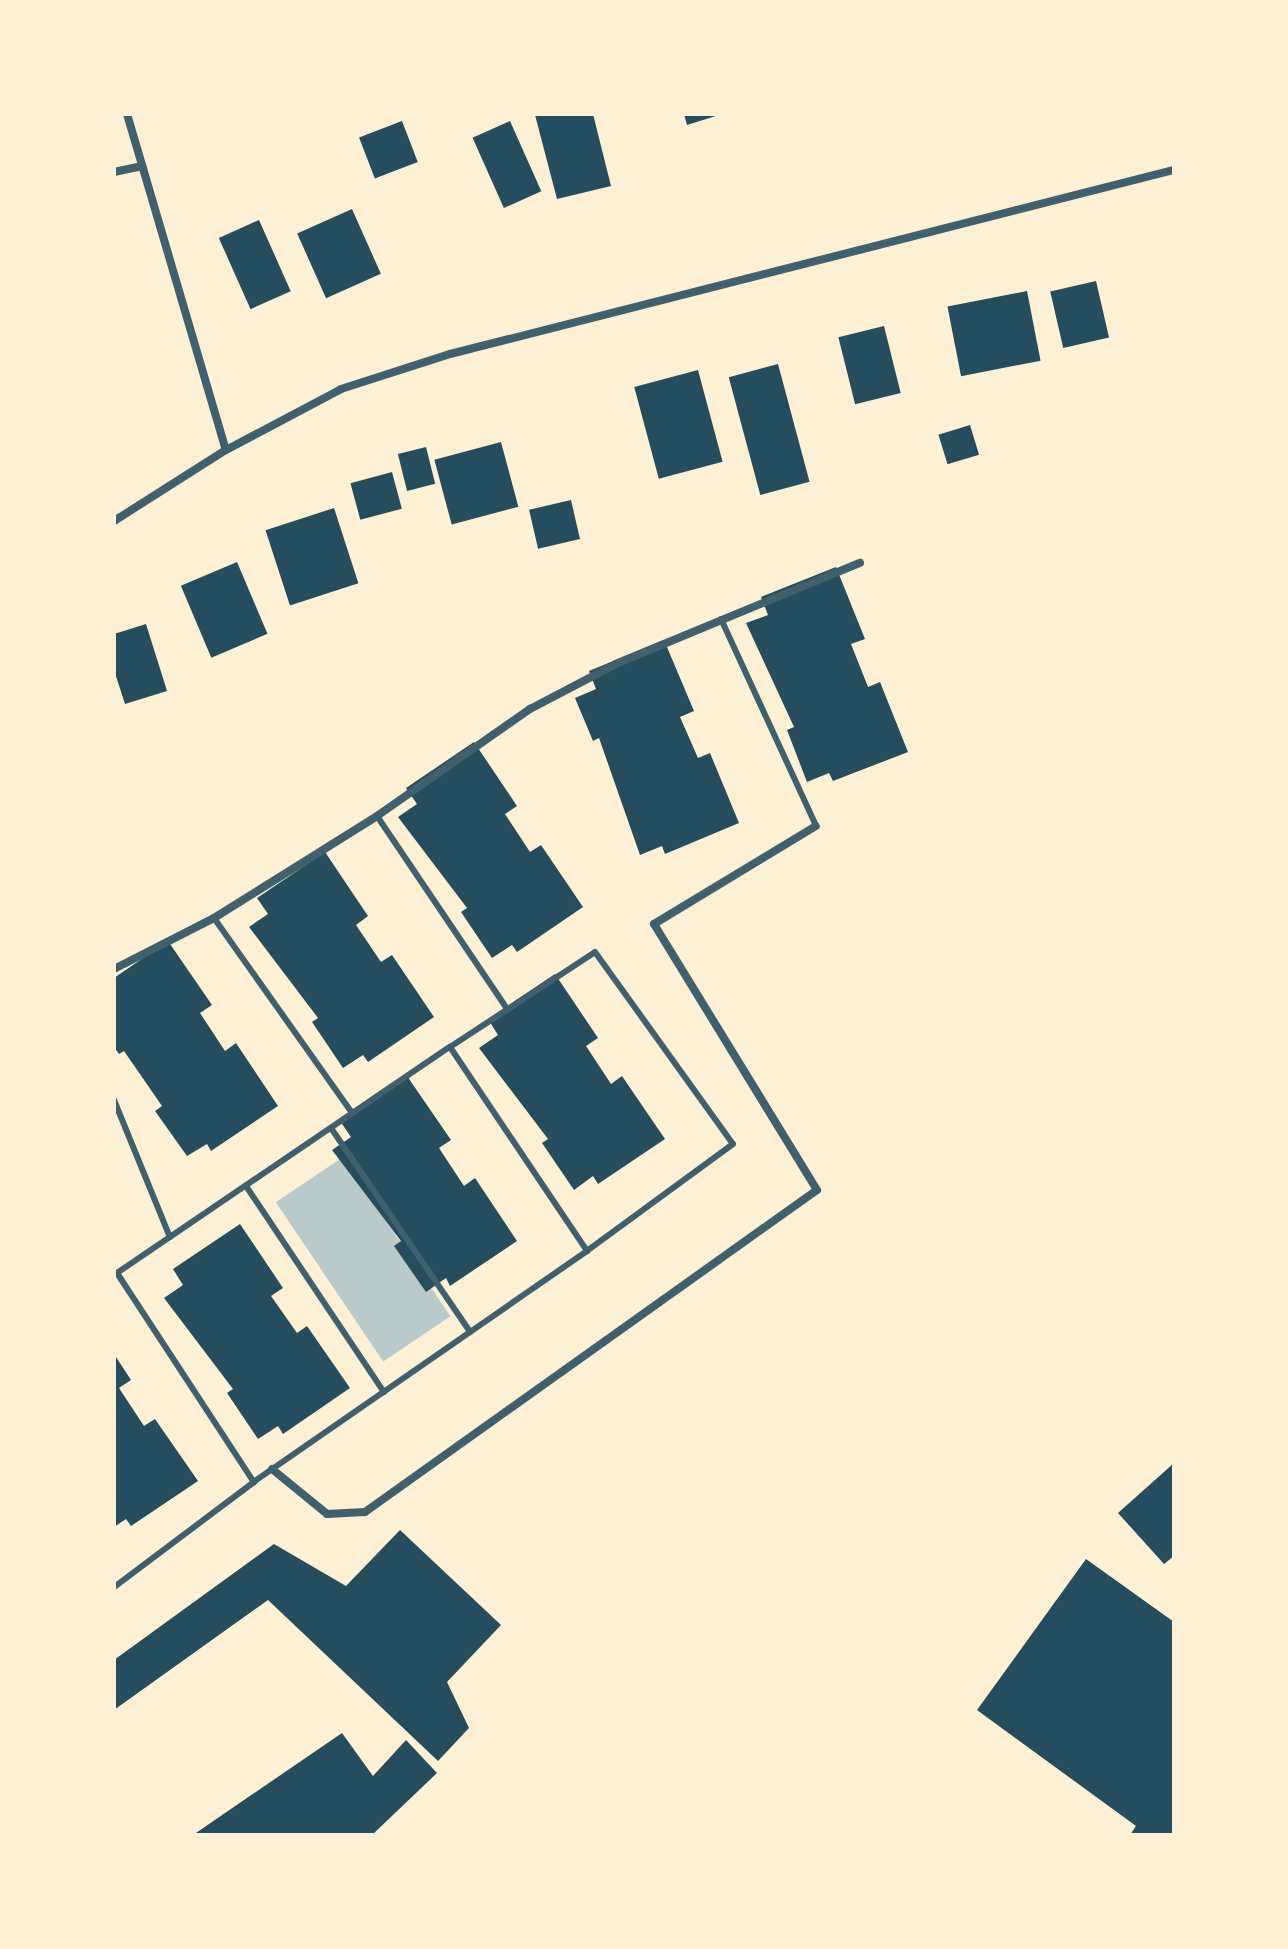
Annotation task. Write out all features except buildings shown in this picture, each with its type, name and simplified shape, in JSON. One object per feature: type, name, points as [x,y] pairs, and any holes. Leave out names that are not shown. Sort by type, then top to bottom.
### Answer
[{"type":"street","points":[[127,114],[226,450]]},
{"type":"street","points":[[114,172],[142,166]]},
{"type":"street","points":[[114,521],[226,450],[341,389],[450,354],[1174,170]]},
{"type":"street","points":[[114,969],[214,918],[377,816],[530,709],[618,663],[860,563]]},
{"type":"street","points":[[272,1469],[327,1514],[365,1512],[817,1190],[654,924],[816,826]]},
{"type":"lane","points":[[721,619],[816,826]]},
{"type":"lane","points":[[377,816],[508,1010]]},
{"type":"lane","points":[[214,918],[352,1113]]},
{"type":"lane","points":[[114,1587],[272,1469],[587,1251],[733,1144],[595,952],[116,1274],[254,1482]]},
{"type":"lane","points":[[450,1047],[587,1251]]},
{"type":"lane","points":[[114,1100],[170,1237]]},
{"type":"lane","points":[[331,1128],[470,1332]]},
{"type":"lane","points":[[246,1186],[384,1392]]},
{"type":"shaded area","points":[[343,1157],[450,1316],[383,1361],[276,1202]]}]
